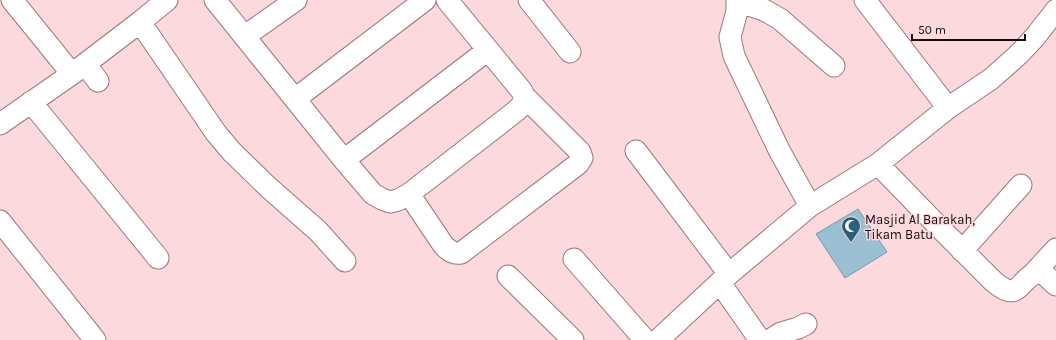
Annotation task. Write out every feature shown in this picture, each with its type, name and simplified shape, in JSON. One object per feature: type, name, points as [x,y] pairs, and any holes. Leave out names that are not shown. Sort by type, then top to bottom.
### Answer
[{"type":"street","points":[[12,0],[78,69],[98,81]]},
{"type":"street","points":[[0,124],[78,69],[167,0]]},
{"type":"street","points":[[215,0],[373,194],[390,202],[398,200],[409,194],[516,111],[522,105],[525,97]]},
{"type":"street","points":[[245,36],[296,0]]},
{"type":"street","points":[[295,99],[425,0]]},
{"type":"street","points":[[409,194],[444,246],[456,254],[462,253],[578,164],[582,158],[580,152],[525,97],[521,90],[446,0]]},
{"type":"street","points":[[529,0],[570,52]]},
{"type":"street","points":[[810,206],[779,150],[734,56],[730,37],[737,11],[737,0],[764,10],[780,19],[834,66]]},
{"type":"street","points":[[865,0],[948,108]]},
{"type":"street","points":[[658,340],[725,278],[810,206],[878,164],[948,108],[991,79],[1018,55],[1035,37],[1056,10]]},
{"type":"street","points":[[140,22],[216,134],[268,187],[318,231],[345,261]]},
{"type":"street","points":[[344,160],[488,50]]},
{"type":"street","points":[[31,102],[158,258]]},
{"type":"street","points":[[636,151],[725,278],[760,340]]},
{"type":"street","points":[[878,164],[962,251],[1003,289],[1014,291],[1019,288],[1056,249]]},
{"type":"street","points":[[962,251],[1021,186]]},
{"type":"street","points":[[0,221],[95,340]]},
{"type":"street","points":[[574,259],[645,340]]},
{"type":"street","points":[[1033,274],[1038,272],[1045,275],[1056,285]]},
{"type":"street","points":[[508,276],[573,340]]},
{"type":"street","points":[[770,340],[781,333],[806,324]]},
{"type":"building","name":"Masjid Al Barakah, Tikam Batu","points":[[858,209],[887,252],[845,278],[816,234]]},
{"type":"place","name":"Masjid Al Barakah, Tikam Batu","points":[[851,243]]}]
